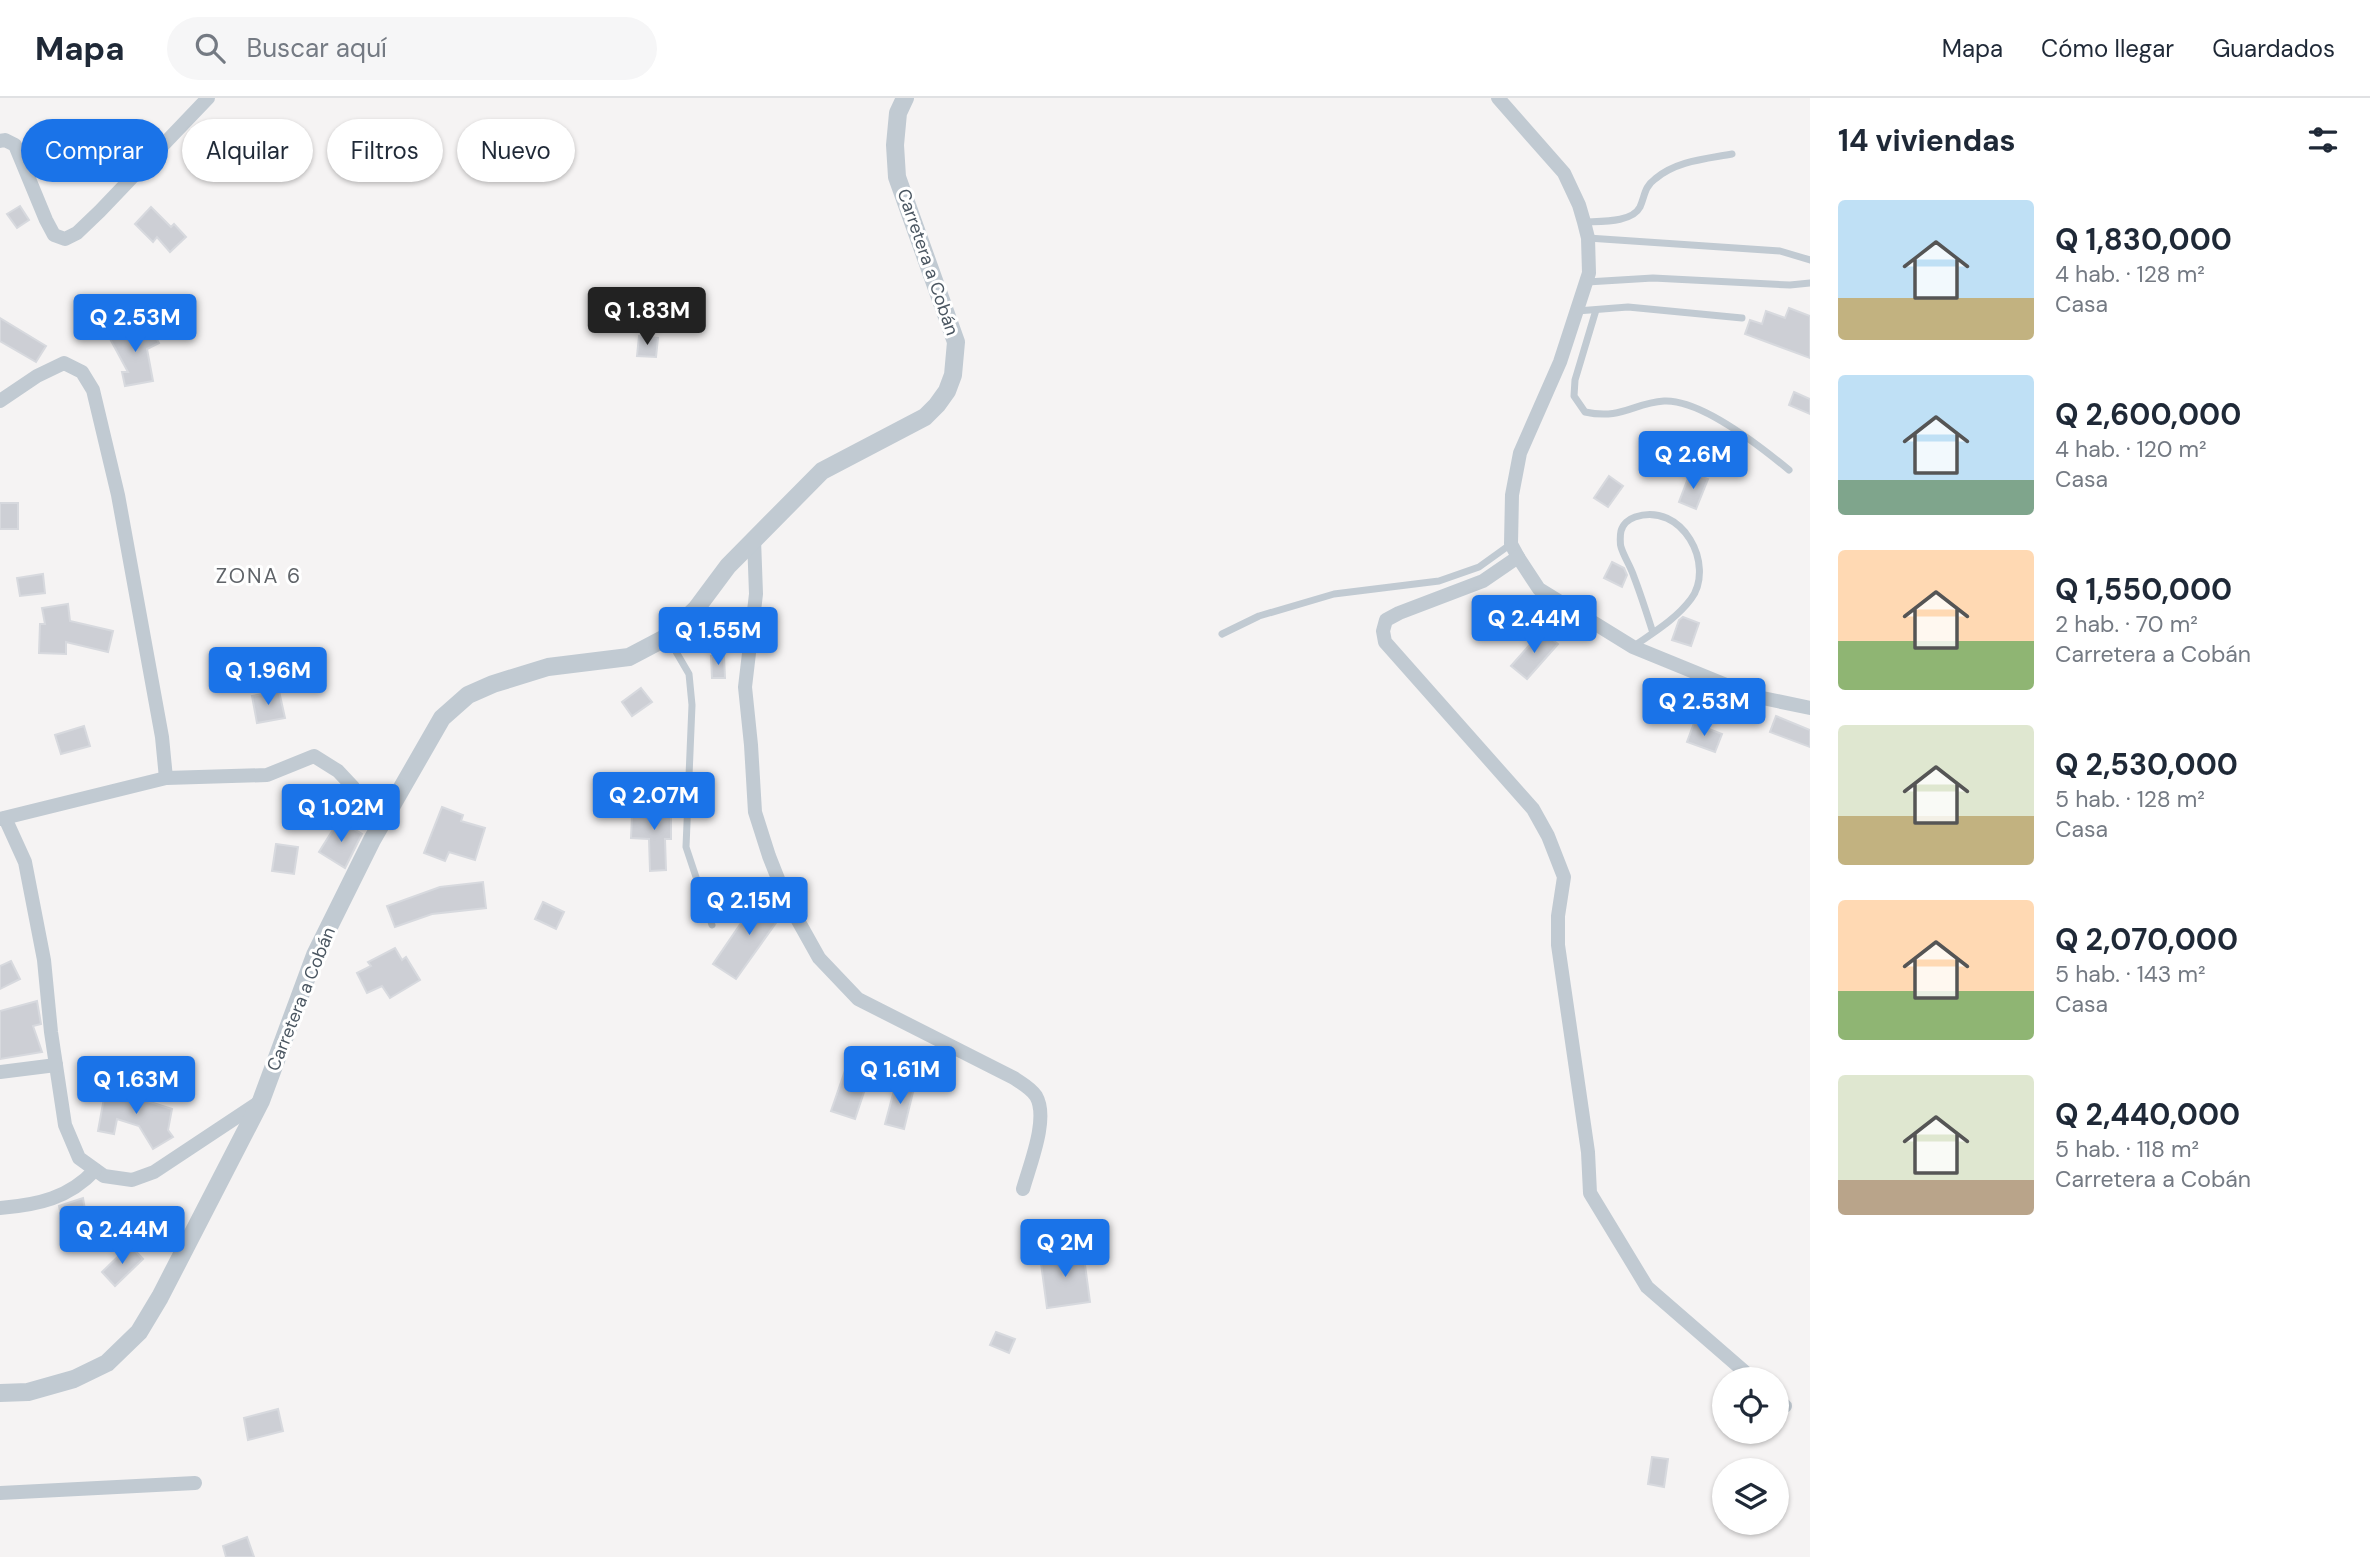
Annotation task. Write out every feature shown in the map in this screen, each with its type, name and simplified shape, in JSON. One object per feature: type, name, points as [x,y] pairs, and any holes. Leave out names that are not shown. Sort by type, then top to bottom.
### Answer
[{"type":"street","points":[[0,141],[5,140],[15,145],[46,220],[54,235],[65,239],[77,233],[100,211],[208,98]]},
{"type":"street","name":"Carretera a Cobán","points":[[0,1393],[28,1392],[74,1379],[107,1363],[139,1332],[160,1297],[261,1101],[315,955],[379,829],[442,718],[468,695],[493,684],[548,667],[629,656],[667,637],[696,609],[727,566],[822,471],[925,417],[937,405],[953,375],[956,342],[897,177],[895,145],[898,114],[905,98]]},
{"type":"street","points":[[1498,98],[1564,173],[1579,205],[1588,238],[1589,273],[1577,311],[1560,362],[1520,453],[1512,495],[1514,551],[1539,589],[1633,647],[1753,696],[1810,708]]},
{"type":"street","points":[[0,401],[50,368],[64,363],[82,372],[93,390],[118,495],[162,737],[166,778]]},
{"type":"street","points":[[754,539],[756,594],[745,687],[755,813],[786,899],[819,958],[858,999],[1014,1078],[1034,1093],[1042,1110],[1023,1189]]},
{"type":"street","points":[[1514,551],[1483,581],[1386,620],[1383,631],[1385,642],[1533,809],[1548,836],[1564,877],[1558,916],[1558,945],[1588,1152],[1590,1193],[1647,1287],[1739,1367]]},
{"type":"street","points":[[261,1101],[154,1172],[132,1180],[104,1176],[79,1158],[65,1125],[44,960],[25,862],[3,818],[166,778],[267,775],[314,756],[338,771],[353,787],[359,811],[379,829]]},
{"type":"street","points":[[0,1072],[56,1065]]},
{"type":"street","points":[[0,1208],[62,1196],[82,1183],[95,1170]]},
{"type":"street","points":[[0,1493],[195,1483]]},
{"type":"lane","points":[[1584,222],[1631,216],[1640,209],[1647,186],[1656,178],[1678,165],[1732,154]]},
{"type":"lane","points":[[1588,238],[1780,251],[1810,260]]},
{"type":"lane","points":[[1586,282],[1653,278],[1790,285],[1810,282]]},
{"type":"lane","points":[[1577,311],[1628,307],[1742,318]]},
{"type":"lane","points":[[1596,310],[1575,380],[1574,396],[1585,412],[1603,416],[1661,401],[1679,401],[1698,407],[1765,451],[1788,470]]},
{"type":"lane","points":[[1633,647],[1653,633],[1673,618],[1693,597],[1701,576],[1694,546],[1679,525],[1659,513],[1644,514],[1628,520],[1620,532],[1621,547],[1636,580],[1653,633]]},
{"type":"lane","points":[[1222,634],[1259,616],[1334,594],[1439,582],[1514,551]]},
{"type":"lane","points":[[667,637],[689,674],[692,705],[686,847],[712,925]]},
{"type":"building","points":[[20,206],[29,220],[17,228],[7,214]]},
{"type":"building","points":[[151,207],[171,227],[174,224],[186,237],[170,252],[157,237],[153,242],[135,224]]},
{"type":"building","points":[[1789,308],[1810,316],[1810,358],[1745,334],[1750,320],[1762,324],[1766,311],[1785,318]]},
{"type":"building","points":[[0,318],[46,346],[36,362],[0,341]]},
{"type":"building","points":[[148,324],[159,343],[147,349],[153,381],[125,386],[122,372],[128,372],[109,337],[123,330],[126,336]]},
{"type":"building","points":[[639,336],[658,338],[656,357],[637,356]]},
{"type":"building","points":[[1794,392],[1810,399],[1810,414],[1789,405]]},
{"type":"building","points":[[1690,473],[1708,479],[1696,509],[1679,502]]},
{"type":"building","points":[[1609,476],[1623,486],[1608,507],[1594,498]]},
{"type":"building","points":[[0,503],[18,503],[18,529],[0,529]]},
{"type":"building","points":[[1612,562],[1624,568],[1627,575],[1622,587],[1604,578]]},
{"type":"building","points":[[43,574],[45,593],[20,596],[17,578]]},
{"type":"building","points":[[68,604],[70,621],[113,631],[108,652],[66,642],[66,654],[39,653],[40,624],[45,624],[42,608]]},
{"type":"building","points":[[1683,617],[1699,623],[1691,646],[1672,640],[1679,620]]},
{"type":"building","points":[[1542,631],[1558,644],[1527,679],[1511,666]]},
{"type":"building","points":[[711,656],[724,656],[725,678],[712,678]]},
{"type":"building","points":[[641,688],[652,702],[632,716],[622,702]]},
{"type":"building","points":[[279,691],[285,718],[257,723],[252,696]]},
{"type":"building","points":[[1776,716],[1810,730],[1810,747],[1770,732]]},
{"type":"building","points":[[1694,723],[1722,734],[1715,752],[1687,742]]},
{"type":"building","points":[[84,726],[90,746],[61,754],[55,735]]},
{"type":"building","points":[[646,804],[671,804],[671,839],[665,839],[666,870],[650,871],[649,839],[631,838],[632,816],[646,816]]},
{"type":"building","points":[[442,807],[463,815],[461,821],[485,828],[475,860],[449,852],[445,861],[424,853]]},
{"type":"building","points":[[339,820],[362,834],[345,868],[319,852]]},
{"type":"building","points":[[276,844],[298,847],[294,874],[272,871]]},
{"type":"building","points":[[483,882],[486,908],[432,914],[395,927],[387,906],[440,887]]},
{"type":"building","points":[[761,894],[783,913],[736,979],[713,964]]},
{"type":"building","points":[[543,902],[564,912],[556,929],[535,919]]},
{"type":"building","points":[[395,948],[402,960],[406,957],[420,980],[390,998],[382,986],[367,993],[357,973],[371,966],[368,962]]},
{"type":"building","points":[[11,961],[20,979],[0,989],[0,966]]},
{"type":"building","points":[[37,1001],[41,1024],[33,1026],[42,1052],[0,1059],[0,1011]]},
{"type":"building","points":[[848,1062],[862,1066],[858,1086],[865,1089],[855,1119],[831,1111]]},
{"type":"building","points":[[896,1083],[914,1088],[904,1129],[885,1124]]},
{"type":"building","points":[[106,1087],[122,1090],[122,1093],[172,1109],[168,1130],[173,1137],[153,1149],[139,1126],[117,1119],[114,1134],[98,1131]]},
{"type":"building","points":[[83,1198],[87,1222],[63,1226],[59,1206]]},
{"type":"building","points":[[130,1245],[143,1259],[115,1286],[102,1272]]},
{"type":"building","points":[[1083,1250],[1090,1302],[1047,1308],[1040,1256]]},
{"type":"building","points":[[996,1332],[1015,1339],[1009,1353],[990,1345]]},
{"type":"building","points":[[278,1409],[283,1431],[248,1440],[244,1418]]},
{"type":"building","points":[[1652,1457],[1668,1459],[1664,1487],[1648,1484]]},
{"type":"building","points":[[247,1537],[254,1557],[226,1557],[223,1546]]},
{"type":"district","name":"ZONA 6","points":[[259,576]]}]
